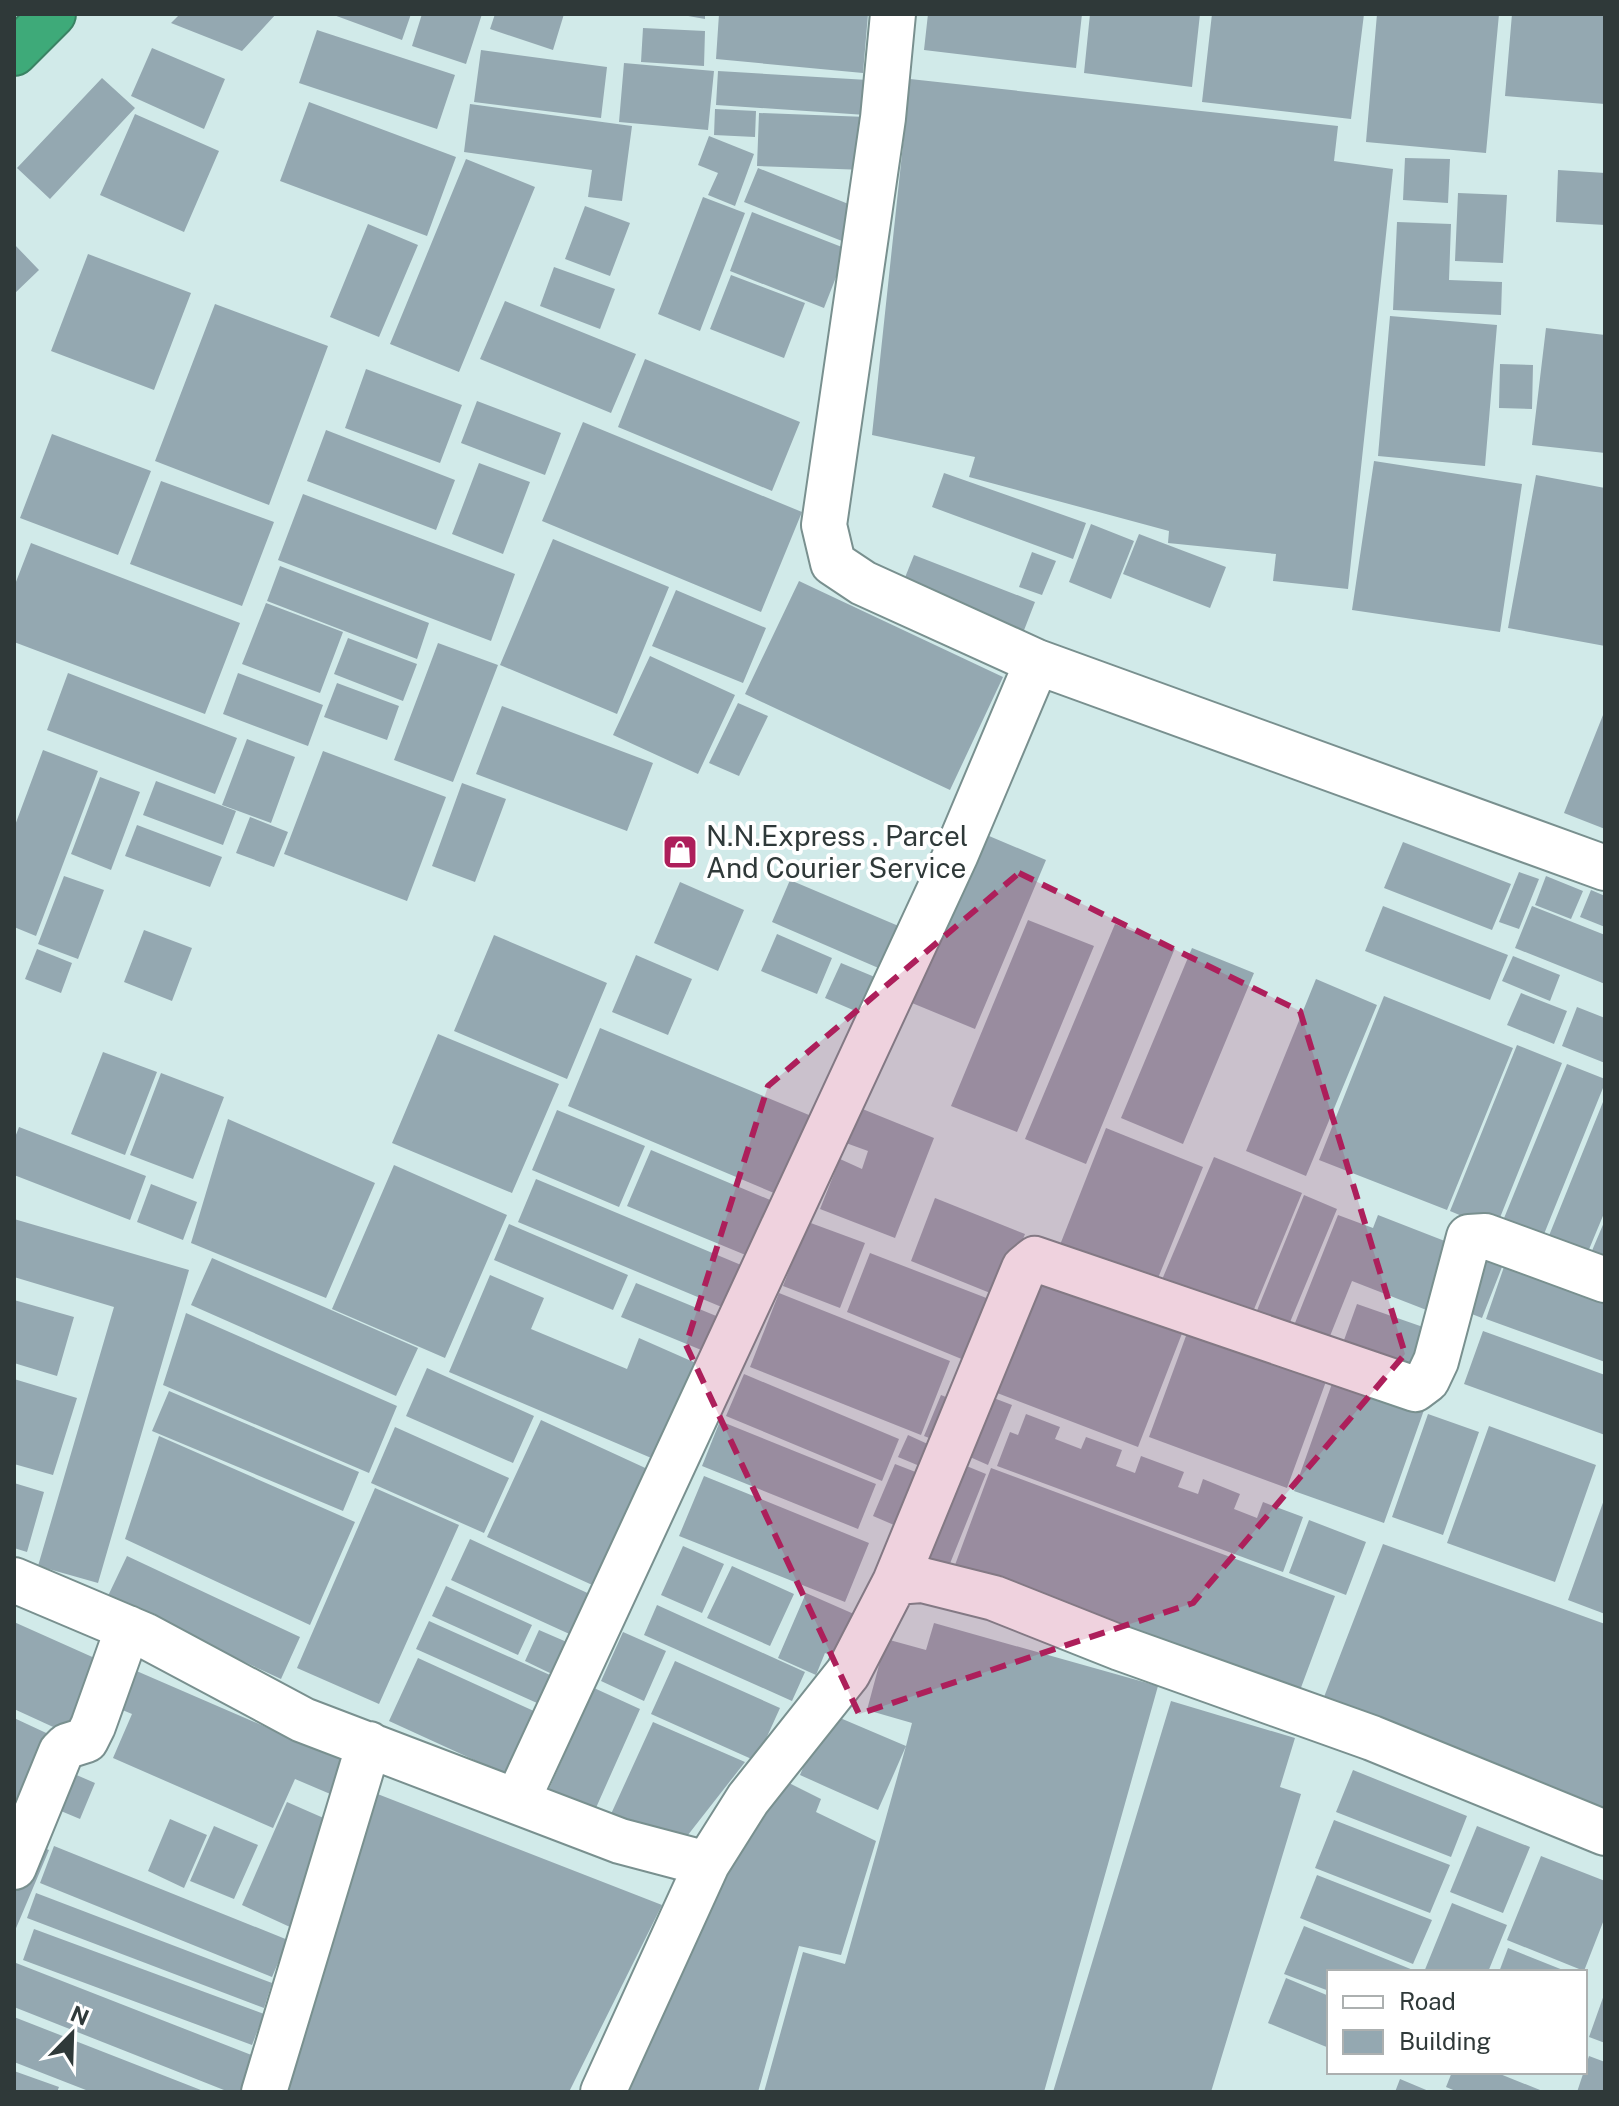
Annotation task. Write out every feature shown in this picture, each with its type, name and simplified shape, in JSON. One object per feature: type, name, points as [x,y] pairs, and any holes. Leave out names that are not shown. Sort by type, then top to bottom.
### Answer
[{"type":"highway","points":[[14,53],[53,14]]},
{"type":"street","points":[[893,14],[883,118],[824,525],[833,563],[863,583],[1037,662],[1605,868]]},
{"type":"street","points":[[517,1801],[956,854],[1037,662]]},
{"type":"street","points":[[603,2092],[707,1864],[748,1799],[848,1673],[895,1582],[1024,1268],[1035,1259],[1415,1389],[1427,1380],[1436,1361],[1469,1237],[1485,1236],[1605,1280]]},
{"type":"street","points":[[14,1580],[128,1628],[303,1720],[620,1841],[707,1864]]},
{"type":"street","points":[[895,1582],[922,1580],[994,1598],[1120,1648],[1372,1738],[1605,1833]]},
{"type":"street","points":[[14,1867],[61,1752],[67,1746],[86,1740],[93,1726],[128,1628]]},
{"type":"street","points":[[264,2092],[369,1744]]},
{"type":"highlighted area","points":[[1019,873],[1300,1011],[1405,1354],[1193,1603],[859,1714],[686,1345],[768,1086]]},
{"type":"building","points":[[180,14],[276,14],[242,51],[171,23]]},
{"type":"building","points":[[331,14],[411,14],[402,40]]},
{"type":"building","points":[[422,14],[482,14],[466,64],[412,46]]},
{"type":"building","points":[[495,14],[564,14],[553,50],[490,29]]},
{"type":"building","points":[[677,14],[705,14],[705,19]]},
{"type":"building","points":[[719,14],[868,14],[863,73],[716,59]]},
{"type":"building","points":[[928,14],[1082,14],[1076,68],[924,50]]},
{"type":"building","points":[[1090,14],[1200,14],[1192,87],[1084,73]]},
{"type":"building","points":[[1212,14],[1364,14],[1351,119],[1202,102]]},
{"type":"building","points":[[1377,14],[1499,14],[1486,153],[1366,142]]},
{"type":"building","points":[[1512,14],[1605,14],[1605,104],[1505,96]]},
{"type":"building","points":[[643,28],[705,31],[704,66],[641,62]]},
{"type":"building","points":[[317,30],[455,75],[437,129],[299,83]]},
{"type":"building","points":[[152,48],[225,79],[204,129],[131,96]]},
{"type":"building","points":[[481,50],[607,67],[601,118],[474,102]]},
{"type":"building","points":[[624,63],[714,71],[708,130],[619,122]]},
{"type":"building","points":[[718,71],[868,80],[866,115],[716,105]]},
{"type":"building","points":[[102,78],[135,108],[50,199],[17,168]]},
{"type":"building","points":[[910,79],[1338,126],[1334,161],[1393,169],[1348,589],[1273,581],[1276,554],[1168,543],[1169,531],[969,477],[975,457],[872,435]]},
{"type":"building","points":[[309,102],[456,157],[427,236],[280,181]]},
{"type":"building","points":[[470,104],[632,126],[622,201],[588,197],[592,170],[464,152]]},
{"type":"building","points":[[715,109],[756,111],[755,137],[714,135]]},
{"type":"building","points":[[759,113],[867,117],[865,170],[757,166]]},
{"type":"building","points":[[135,114],[219,151],[184,232],[100,195]]},
{"type":"building","points":[[709,136],[754,154],[735,206],[708,195],[718,173],[698,165]]},
{"type":"building","points":[[1405,158],[1450,159],[1448,203],[1403,200]]},
{"type":"building","points":[[466,159],[535,187],[459,372],[390,344]]},
{"type":"building","points":[[758,168],[861,209],[847,243],[744,202]]},
{"type":"building","points":[[1558,170],[1605,173],[1605,225],[1556,222]]},
{"type":"building","points":[[1458,193],[1507,195],[1503,263],[1455,261]]},
{"type":"building","points":[[703,197],[745,213],[700,331],[658,314]]},
{"type":"building","points":[[585,206],[630,223],[610,276],[565,259]]},
{"type":"building","points":[[752,212],[847,249],[824,308],[730,271]]},
{"type":"building","points":[[1397,222],[1451,224],[1449,280],[1502,282],[1501,315],[1393,310]]},
{"type":"building","points":[[368,224],[418,245],[379,337],[330,317]]},
{"type":"building","points":[[14,244],[39,270],[14,294]]},
{"type":"building","points":[[88,254],[191,293],[154,390],[51,351]]},
{"type":"building","points":[[554,267],[615,289],[600,329],[540,306]]},
{"type":"building","points":[[731,275],[805,303],[784,358],[710,329]]},
{"type":"building","points":[[505,301],[636,354],[611,413],[480,359]]},
{"type":"building","points":[[215,304],[328,346],[269,505],[155,461]]},
{"type":"building","points":[[1390,316],[1497,325],[1485,466],[1378,456]]},
{"type":"building","points":[[1546,328],[1605,335],[1605,453],[1532,445]]},
{"type":"building","points":[[645,359],[800,422],[772,491],[618,427]]},
{"type":"building","points":[[1500,364],[1533,365],[1532,409],[1499,408]]},
{"type":"building","points":[[366,369],[462,405],[440,463],[345,428]]},
{"type":"building","points":[[477,401],[561,433],[545,475],[461,443]]},
{"type":"building","points":[[583,422],[802,512],[761,612],[542,521]]},
{"type":"building","points":[[326,430],[455,480],[436,530],[307,481]]},
{"type":"building","points":[[52,434],[151,471],[118,555],[20,518]]},
{"type":"building","points":[[1374,461],[1522,484],[1500,632],[1352,610]]},
{"type":"building","points":[[479,463],[530,482],[503,554],[452,534]]},
{"type":"building","points":[[944,473],[1086,523],[1073,559],[932,507]]},
{"type":"building","points":[[1536,475],[1605,488],[1605,646],[1508,628]]},
{"type":"building","points":[[161,481],[274,522],[242,606],[130,564]]},
{"type":"building","points":[[303,494],[515,574],[491,641],[278,560]]},
{"type":"building","points":[[1091,524],[1134,541],[1111,599],[1069,582]]},
{"type":"building","points":[[1139,534],[1226,567],[1210,608],[1123,574]]},
{"type":"building","points":[[553,539],[669,587],[617,714],[500,665]]},
{"type":"building","points":[[31,543],[240,623],[205,714],[14,642],[14,587]]},
{"type":"building","points":[[1032,552],[1056,561],[1042,595],[1019,587]]},
{"type":"building","points":[[914,555],[1035,602],[1021,638],[900,590]]},
{"type":"building","points":[[280,566],[429,623],[417,659],[267,601]]},
{"type":"building","points":[[799,581],[1003,677],[950,790],[745,694]]},
{"type":"building","points":[[676,590],[766,628],[743,683],[652,646]]},
{"type":"building","points":[[266,603],[343,632],[320,693],[242,664]]},
{"type":"building","points":[[348,638],[417,664],[403,701],[334,674]]},
{"type":"building","points":[[438,643],[498,665],[453,782],[394,760]]},
{"type":"building","points":[[650,656],[735,695],[698,774],[613,735]]},
{"type":"building","points":[[68,673],[237,738],[215,794],[47,730]]},
{"type":"building","points":[[238,673],[323,705],[308,746],[223,714]]},
{"type":"building","points":[[337,683],[399,706],[387,740],[324,717]]},
{"type":"building","points":[[738,703],[768,716],[739,776],[709,763]]},
{"type":"building","points":[[502,706],[653,763],[627,831],[476,774]]},
{"type":"building","points":[[1605,710],[1605,829],[1564,813]]},
{"type":"building","points":[[247,739],[295,757],[271,823],[222,805]]},
{"type":"building","points":[[43,750],[98,771],[36,936],[14,927],[14,828]]},
{"type":"building","points":[[323,751],[446,797],[407,901],[284,854]]},
{"type":"building","points":[[100,777],[140,792],[111,870],[71,854]]},
{"type":"building","points":[[156,781],[236,811],[223,845],[143,815]]},
{"type":"building","points":[[462,783],[506,799],[475,882],[432,866]]},
{"type":"building","points":[[250,817],[288,832],[274,867],[236,853]]},
{"type":"building","points":[[137,825],[222,857],[210,887],[125,856]]},
{"type":"building","points":[[982,833],[1046,860],[975,1029],[912,1003]]},
{"type":"building","points":[[1403,842],[1511,884],[1492,930],[1384,888]]},
{"type":"building","points":[[1519,872],[1539,879],[1519,929],[1499,922]]},
{"type":"building","points":[[64,876],[104,890],[78,959],[38,944]]},
{"type":"building","points":[[1546,876],[1583,891],[1571,919],[1535,905]]},
{"type":"building","points":[[790,880],[908,930],[890,973],[772,922]]},
{"type":"building","points":[[680,882],[744,910],[718,971],[654,943]]},
{"type":"building","points":[[1591,890],[1605,896],[1605,927],[1580,917]]},
{"type":"building","points":[[1383,906],[1508,955],[1490,1000],[1365,951]]},
{"type":"building","points":[[1532,906],[1605,935],[1605,984],[1515,948]]},
{"type":"building","points":[[1028,920],[1094,946],[1017,1132],[951,1106]]},
{"type":"building","points":[[1115,924],[1175,948],[1086,1164],[1025,1139]]},
{"type":"building","points":[[144,930],[192,948],[172,1001],[124,982]]},
{"type":"building","points":[[777,934],[832,958],[817,994],[761,971]]},
{"type":"building","points":[[494,935],[607,983],[567,1079],[454,1031]]},
{"type":"building","points":[[1192,948],[1254,973],[1183,1144],[1121,1118]]},
{"type":"building","points":[[37,949],[72,963],[61,993],[25,979]]},
{"type":"building","points":[[636,955],[692,979],[668,1035],[612,1012]]},
{"type":"building","points":[[1513,956],[1560,975],[1550,1001],[1502,981]]},
{"type":"building","points":[[841,963],[882,980],[867,1016],[825,998]]},
{"type":"building","points":[[1316,979],[1377,1005],[1306,1176],[1246,1151]]},
{"type":"building","points":[[1521,993],[1567,1011],[1554,1044],[1507,1025]]},
{"type":"building","points":[[1384,996],[1513,1048],[1447,1210],[1319,1160]]},
{"type":"building","points":[[1577,1007],[1605,1018],[1605,1063],[1562,1046]]},
{"type":"building","points":[[600,1028],[821,1120],[788,1199],[568,1106]]},
{"type":"building","points":[[438,1034],[559,1084],[512,1193],[392,1143]]},
{"type":"building","points":[[1517,1045],[1562,1063],[1495,1230],[1450,1211]]},
{"type":"building","points":[[103,1052],[157,1072],[125,1155],[71,1134]]},
{"type":"building","points":[[1567,1064],[1605,1079],[1605,1083],[1540,1244],[1500,1228]]},
{"type":"building","points":[[161,1073],[224,1097],[193,1179],[130,1155]]},
{"type":"building","points":[[1605,1097],[1605,1211],[1585,1259],[1546,1243]]},
{"type":"building","points":[[860,1108],[934,1138],[895,1238],[820,1209],[840,1159],[862,1169],[868,1151],[846,1143]]},
{"type":"building","points":[[557,1110],[645,1146],[619,1207],[532,1170]]},
{"type":"building","points":[[228,1119],[375,1183],[326,1298],[191,1243]]},
{"type":"building","points":[[19,1127],[146,1176],[130,1220],[14,1175],[14,1140]]},
{"type":"building","points":[[1106,1128],[1203,1167],[1152,1293],[1056,1255]]},
{"type":"building","points":[[651,1150],[782,1205],[760,1261],[627,1206]]},
{"type":"building","points":[[1214,1157],[1302,1193],[1250,1319],[1161,1282]]},
{"type":"building","points":[[394,1165],[507,1215],[445,1358],[332,1309]]},
{"type":"building","points":[[536,1179],[753,1270],[736,1313],[518,1222]]},
{"type":"building","points":[[151,1184],[197,1202],[183,1240],[137,1222]]},
{"type":"building","points":[[1304,1195],[1337,1209],[1288,1327],[1256,1313]]},
{"type":"building","points":[[935,1198],[1025,1234],[1000,1297],[911,1261]]},
{"type":"building","points":[[1338,1215],[1373,1228],[1378,1215],[1455,1245],[1429,1311],[1352,1281],[1326,1346],[1291,1333]]},
{"type":"building","points":[[14,1219],[189,1270],[98,1583],[38,1566],[114,1307],[14,1277]]},
{"type":"building","points":[[1605,1220],[1605,1259],[1591,1253]]},
{"type":"building","points":[[808,1222],[865,1243],[840,1308],[783,1286]]},
{"type":"building","points":[[509,1224],[628,1275],[613,1310],[494,1260]]},
{"type":"building","points":[[870,1253],[989,1299],[964,1360],[847,1312]]},
{"type":"building","points":[[1473,1255],[1502,1267],[1482,1318],[1454,1307]]},
{"type":"building","points":[[212,1258],[418,1348],[396,1396],[191,1305]]},
{"type":"building","points":[[1506,1261],[1605,1297],[1605,1362],[1486,1319]]},
{"type":"building","points":[[490,1275],[544,1298],[531,1329],[627,1369],[639,1338],[698,1364],[656,1460],[449,1372]]},
{"type":"building","points":[[1036,1275],[1183,1331],[1138,1447],[992,1391]]},
{"type":"building","points":[[636,1283],[726,1320],[711,1354],[621,1317]]},
{"type":"building","points":[[779,1293],[950,1361],[921,1435],[750,1367]]},
{"type":"building","points":[[14,1300],[74,1317],[57,1376],[14,1363]]},
{"type":"building","points":[[1357,1304],[1423,1327],[1406,1378],[1339,1354]]},
{"type":"building","points":[[186,1313],[397,1406],[369,1473],[163,1385]]},
{"type":"building","points":[[1190,1325],[1328,1376],[1287,1488],[1149,1437]]},
{"type":"building","points":[[1483,1331],[1605,1375],[1605,1435],[1464,1384]]},
{"type":"building","points":[[427,1368],[534,1416],[513,1463],[406,1416]]},
{"type":"building","points":[[744,1374],[899,1439],[882,1481],[726,1416]]},
{"type":"building","points":[[1334,1378],[1424,1410],[1384,1523],[1294,1491]]},
{"type":"building","points":[[14,1379],[77,1398],[53,1475],[14,1464]]},
{"type":"building","points":[[169,1391],[359,1472],[343,1511],[152,1431]]},
{"type":"building","points":[[978,1392],[1012,1405],[988,1465],[954,1450]]},
{"type":"building","points":[[941,1395],[963,1404],[947,1445],[924,1436]]},
{"type":"building","points":[[1026,1414],[1060,1427],[1055,1439],[1081,1449],[1086,1437],[1122,1450],[1116,1466],[1135,1473],[1141,1456],[1184,1472],[1178,1487],[1198,1494],[1203,1479],[1240,1494],[1234,1509],[1257,1518],[1263,1502],[1303,1517],[1283,1572],[997,1466],[1010,1432],[1018,1435]]},
{"type":"building","points":[[1428,1414],[1479,1432],[1443,1535],[1392,1517]]},
{"type":"building","points":[[541,1420],[654,1472],[601,1589],[487,1537]]},
{"type":"building","points":[[720,1421],[876,1484],[858,1529],[702,1466]]},
{"type":"building","points":[[1489,1426],[1596,1465],[1555,1582],[1447,1543]]},
{"type":"building","points":[[395,1427],[509,1478],[484,1533],[371,1483]]},
{"type":"building","points":[[908,1435],[943,1451],[934,1472],[898,1457]]},
{"type":"building","points":[[159,1436],[355,1522],[310,1625],[125,1539]]},
{"type":"building","points":[[947,1458],[986,1474],[949,1566],[911,1550]]},
{"type":"building","points":[[895,1464],[931,1478],[908,1531],[873,1516]]},
{"type":"building","points":[[991,1468],[1335,1596],[1299,1693],[955,1565]]},
{"type":"building","points":[[704,1476],[869,1543],[845,1602],[679,1536]]},
{"type":"building","points":[[14,1483],[44,1492],[27,1552],[14,1548]]},
{"type":"building","points":[[375,1488],[459,1525],[379,1704],[297,1668]]},
{"type":"building","points":[[1605,1497],[1605,1614],[1568,1600]]},
{"type":"building","points":[[1309,1520],[1366,1542],[1346,1595],[1289,1573]]},
{"type":"building","points":[[470,1539],[594,1596],[576,1637],[451,1580]]},
{"type":"building","points":[[1383,1544],[1605,1624],[1605,1820],[1319,1710]]},
{"type":"building","points":[[683,1546],[724,1564],[702,1613],[661,1595]]},
{"type":"building","points":[[127,1556],[300,1637],[281,1679],[107,1598]]},
{"type":"building","points":[[732,1566],[794,1594],[770,1646],[707,1618]]},
{"type":"building","points":[[446,1586],[532,1625],[518,1655],[432,1616]]},
{"type":"building","points":[[806,1593],[863,1618],[844,1661],[825,1653],[816,1675],[778,1658]]},
{"type":"building","points":[[657,1605],[805,1672],[792,1701],[644,1635]]},
{"type":"building","points":[[429,1621],[559,1679],[546,1707],[416,1649]]},
{"type":"building","points":[[14,1622],[108,1664],[75,1737],[14,1709]]},
{"type":"building","points":[[934,1623],[1158,1686],[1044,2092],[764,2092],[803,1952],[845,1964],[912,1723],[867,1710],[886,1639],[926,1650]]},
{"type":"building","points":[[539,1630],[569,1643],[554,1675],[525,1661]]},
{"type":"building","points":[[623,1632],[666,1651],[644,1701],[601,1681]]},
{"type":"building","points":[[418,1658],[536,1712],[507,1775],[389,1721]]},
{"type":"building","points":[[675,1661],[780,1708],[756,1761],[651,1714]]},
{"type":"building","points":[[125,1666],[349,1763],[335,1796],[295,1779],[273,1828],[113,1758],[132,1714],[108,1704]]},
{"type":"building","points":[[594,1688],[640,1709],[591,1819],[545,1798]]},
{"type":"building","points":[[1171,1701],[1295,1738],[1280,1787],[1301,1794],[1211,2092],[1053,2092]]},
{"type":"building","points":[[826,1712],[906,1746],[878,1810],[800,1775]]},
{"type":"building","points":[[14,1718],[57,1738],[24,1807],[14,1802]]},
{"type":"building","points":[[653,1722],[745,1762],[684,1840],[611,1814]]},
{"type":"building","points":[[65,1770],[95,1783],[80,1819],[49,1806]]},
{"type":"building","points":[[1353,1770],[1467,1816],[1451,1857],[1336,1812]]},
{"type":"building","points":[[787,1782],[821,1799],[816,1812],[876,1841],[841,1955],[799,1946],[758,2092],[625,2092],[725,1878]]},
{"type":"building","points":[[375,1793],[662,1905],[569,2092],[283,2092]]},
{"type":"building","points":[[287,1802],[335,1823],[290,1927],[242,1905]]},
{"type":"building","points":[[170,1819],[207,1835],[184,1888],[148,1871]]},
{"type":"building","points":[[1334,1820],[1450,1865],[1430,1913],[1315,1868]]},
{"type":"building","points":[[214,1826],[258,1845],[234,1899],[190,1881]]},
{"type":"building","points":[[1477,1826],[1530,1847],[1503,1913],[1450,1892]]},
{"type":"building","points":[[30,1842],[49,1850],[14,1933],[14,1881]]},
{"type":"building","points":[[54,1846],[288,1940],[272,1977],[40,1883]]},
{"type":"building","points":[[1541,1856],[1605,1881],[1605,1917],[1584,1970],[1507,1940]]},
{"type":"building","points":[[1317,1875],[1432,1920],[1413,1964],[1300,1918]]},
{"type":"building","points":[[36,1893],[272,1983],[264,2008],[27,1918]]},
{"type":"building","points":[[1452,1903],[1507,1925],[1489,1970],[1425,1970]]},
{"type":"building","points":[[1304,1926],[1413,1970],[1327,1970],[1327,1990],[1284,1974]]},
{"type":"building","points":[[34,1929],[264,2014],[252,2045],[23,1960]]},
{"type":"building","points":[[1508,1948],[1563,1970],[1500,1970]]},
{"type":"building","points":[[16,1963],[254,2056],[240,2092],[229,2092],[14,2007]]},
{"type":"building","points":[[1286,1978],[1327,1995],[1327,2047],[1268,2023]]},
{"type":"building","points":[[1605,1992],[1605,2043],[1589,2037]]},
{"type":"building","points":[[14,2017],[206,2092],[91,2092],[14,2062]]},
{"type":"building","points":[[1589,2056],[1605,2062],[1605,2092],[1577,2092],[1583,2074],[1587,2074]]},
{"type":"building","points":[[14,2071],[59,2087],[57,2092],[14,2092]]},
{"type":"building","points":[[1451,2074],[1500,2074],[1545,2092],[1458,2092],[1446,2087]]},
{"type":"building","points":[[1400,2079],[1431,2092],[1395,2092]]},
{"type":"place","name":"N.N.Express . Parcel And Courier Service","points":[[680,852]]}]
